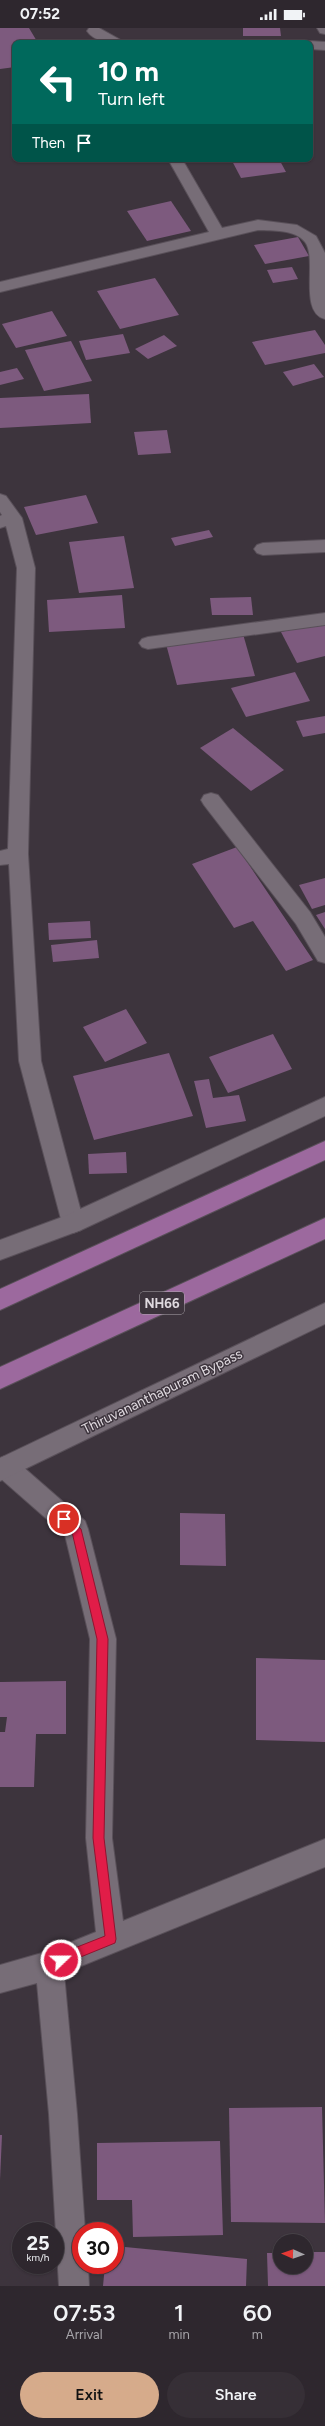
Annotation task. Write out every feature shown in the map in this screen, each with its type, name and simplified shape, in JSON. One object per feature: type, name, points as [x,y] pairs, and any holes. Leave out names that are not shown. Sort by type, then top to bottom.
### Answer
[{"type":"highway","points":[[0,1300],[325,1150]]},
{"type":"highway","name":"NH66","points":[[0,1378],[325,1228]]},
{"type":"street","points":[[94,31],[114,40]]},
{"type":"street","points":[[313,45],[325,46]]},
{"type":"street","points":[[177,162],[218,234]]},
{"type":"street","points":[[0,287],[258,225],[292,228],[311,239],[317,253],[317,296],[325,314]]},
{"type":"street","points":[[0,500],[6,520],[26,568],[9,856],[30,1061],[73,1223]]},
{"type":"street","points":[[263,549],[325,546]]},
{"type":"street","points":[[148,643],[325,619]]},
{"type":"street","points":[[211,800],[302,918],[325,955]]},
{"type":"street","points":[[0,1250],[73,1223],[325,1106]]},
{"type":"street","name":"Thiruvananthapuram Bypass","points":[[3,1468],[325,1313]]},
{"type":"street","points":[[3,1468],[76,1529],[103,1639],[99,1838],[111,1939]]},
{"type":"street","points":[[0,1979],[49,1964],[325,1853]]},
{"type":"street","points":[[49,1964],[64,2114],[74,2286]]},
{"type":"building","points":[[0,28],[29,28],[36,40],[12,40],[12,67],[0,69]]},
{"type":"building","points":[[243,28],[280,28],[281,36],[243,36]]},
{"type":"building","points":[[233,162],[281,162],[286,172],[241,178]]},
{"type":"building","points":[[171,201],[191,231],[147,241],[127,211]]},
{"type":"building","points":[[298,237],[309,256],[265,264],[254,245]]},
{"type":"building","points":[[292,267],[298,279],[273,283],[267,270]]},
{"type":"building","points":[[155,278],[179,315],[120,329],[97,291]]},
{"type":"building","points":[[52,311],[67,336],[16,348],[2,324]]},
{"type":"building","points":[[315,330],[325,345],[325,353],[265,365],[252,342]]},
{"type":"building","points":[[123,334],[130,353],[86,360],[79,341]]},
{"type":"building","points":[[164,335],[177,346],[148,359],[135,349]]},
{"type":"building","points":[[71,341],[92,381],[44,391],[25,350]]},
{"type":"building","points":[[314,364],[324,377],[293,386],[283,372]]},
{"type":"building","points":[[17,368],[24,379],[0,385],[0,372]]},
{"type":"building","points":[[89,394],[91,423],[0,428],[0,398]]},
{"type":"building","points":[[167,430],[171,453],[138,455],[134,432]]},
{"type":"building","points":[[86,495],[98,523],[36,535],[24,507]]},
{"type":"building","points":[[209,530],[213,537],[175,546],[171,538]]},
{"type":"building","points":[[124,536],[134,588],[79,593],[69,542]]},
{"type":"building","points":[[122,595],[125,628],[49,632],[47,600]]},
{"type":"building","points":[[251,597],[253,615],[212,615],[210,598]]},
{"type":"building","points":[[325,622],[325,656],[297,663],[281,632]]},
{"type":"building","points":[[243,634],[255,676],[177,685],[166,644]]},
{"type":"building","points":[[295,672],[310,701],[246,717],[231,688]]},
{"type":"building","points":[[325,716],[325,733],[303,737],[296,721]]},
{"type":"building","points":[[233,728],[284,770],[251,791],[200,748]]},
{"type":"building","points":[[237,847],[313,960],[286,971],[253,921],[234,928],[192,864]]},
{"type":"building","points":[[325,878],[325,905],[312,909],[299,885]]},
{"type":"building","points":[[325,912],[325,929],[316,915]]},
{"type":"building","points":[[90,921],[91,938],[49,940],[48,923]]},
{"type":"building","points":[[97,940],[99,958],[53,962],[51,945]]},
{"type":"building","points":[[126,1009],[147,1043],[105,1062],[83,1027]]},
{"type":"building","points":[[273,1034],[292,1069],[228,1093],[209,1057]]},
{"type":"building","points":[[169,1053],[193,1116],[94,1140],[73,1076]]},
{"type":"building","points":[[209,1079],[213,1098],[239,1095],[246,1121],[206,1128],[194,1081]]},
{"type":"building","points":[[126,1152],[127,1173],[89,1174],[88,1154]]},
{"type":"building","points":[[180,1513],[225,1514],[226,1566],[180,1565]]},
{"type":"building","points":[[256,1658],[325,1660],[325,1742],[256,1740]]},
{"type":"building","points":[[66,1681],[66,1734],[36,1734],[34,1787],[0,1787],[0,1732],[5,1732],[7,1717],[0,1717],[0,1682]]},
{"type":"building","points":[[322,2107],[325,2223],[231,2222],[229,2108]]},
{"type":"building","points":[[0,2135],[2,2135],[0,2180]]},
{"type":"building","points":[[220,2141],[223,2235],[133,2237],[132,2200],[97,2200],[97,2143]]},
{"type":"building","points":[[124,2247],[247,2259],[246,2286],[103,2286],[104,2274],[124,2274]]},
{"type":"building","points":[[313,2252],[325,2252],[325,2286],[268,2286],[267,2253],[273,2253],[273,2274],[313,2274]]},
{"type":"route","points":[[61,1960],[111,1939],[99,1838],[103,1639],[76,1529],[64,1519]]}]
